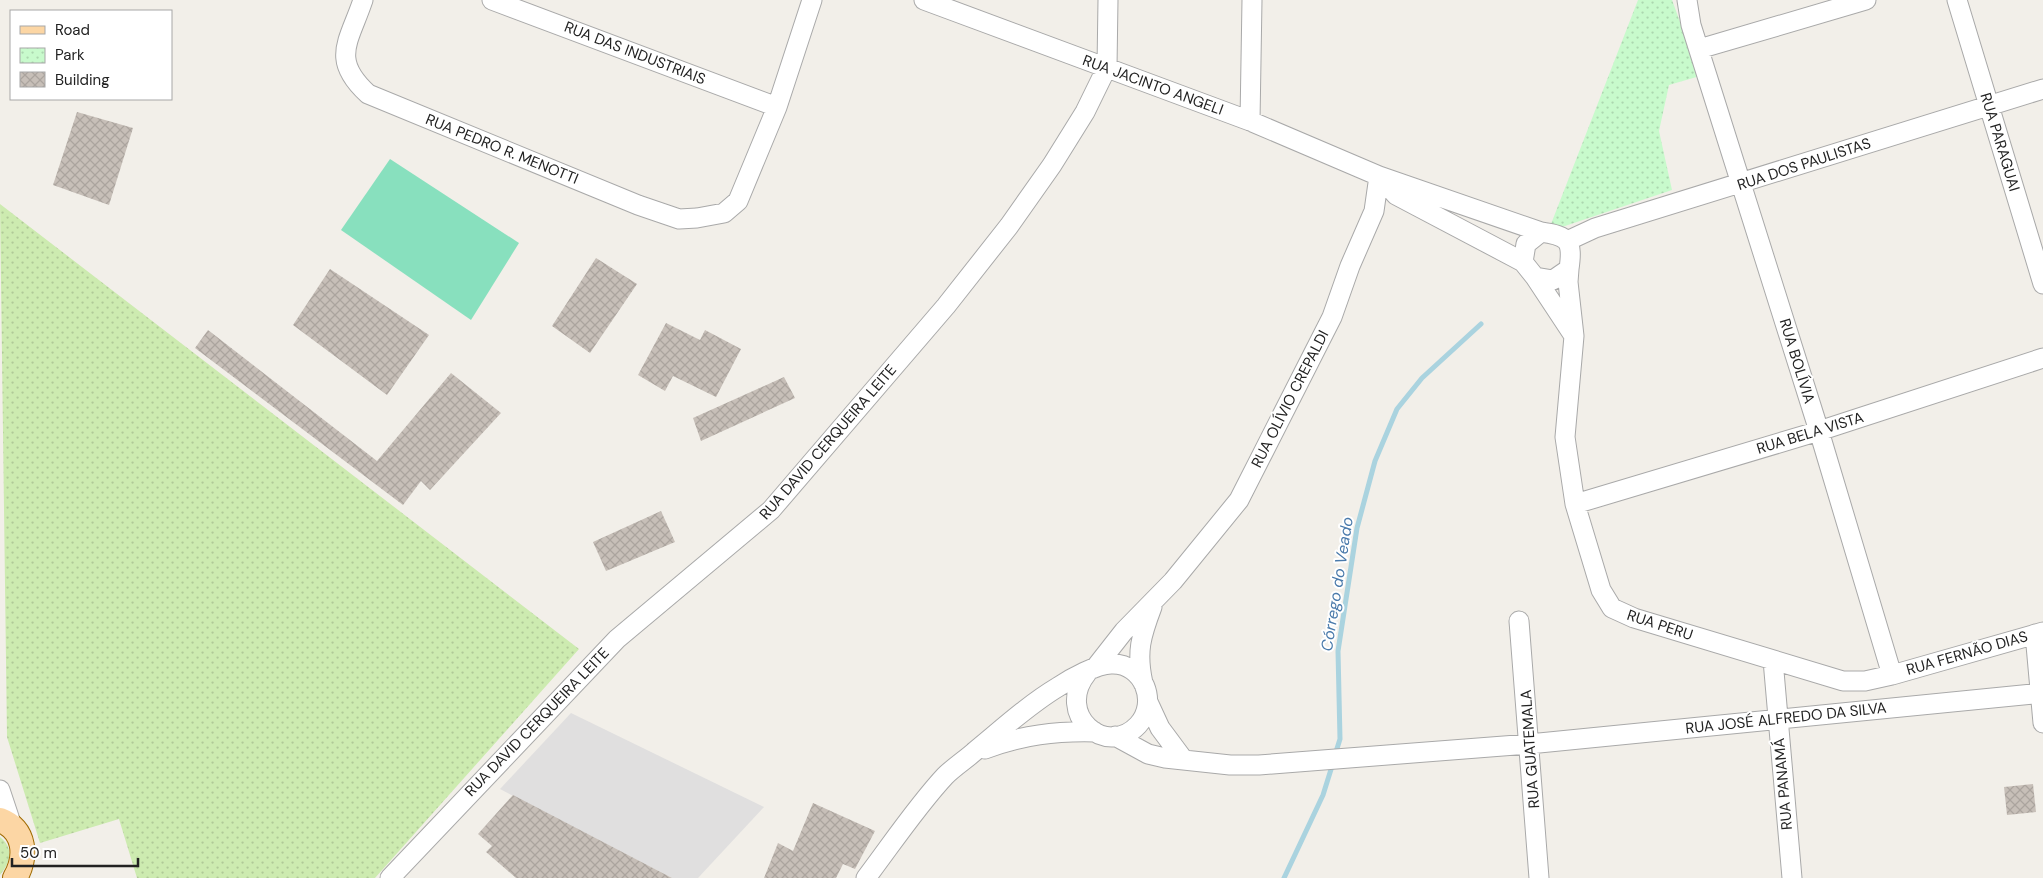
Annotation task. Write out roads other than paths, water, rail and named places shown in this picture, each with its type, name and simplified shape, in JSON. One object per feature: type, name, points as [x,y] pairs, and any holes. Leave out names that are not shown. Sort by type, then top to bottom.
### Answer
[{"type":"main road","points":[[7,825],[21,840],[31,878]]},
{"type":"main road","points":[[15,878],[22,866],[24,853]]},
{"type":"street","name":"RUA PEDRO R. MENOTTI","points":[[363,0],[344,56],[347,70],[368,94],[629,201],[679,219],[697,218],[724,212],[738,201],[777,106]]},
{"type":"street","name":"RUA DAS INDUSTRIAIS","points":[[492,0],[777,106]]},
{"type":"street","points":[[777,106],[812,0]]},
{"type":"street","name":"RUA JACINTO ANGELI","points":[[924,0],[968,8],[1107,67],[1250,120],[1379,176],[1541,232]]},
{"type":"street","points":[[1107,67],[1108,0]]},
{"type":"street","points":[[1250,120],[1252,0]]},
{"type":"street","name":"RUA BOLÍVIA","points":[[1688,0],[1691,25],[1819,431],[1892,675]]},
{"type":"street","points":[[1699,49],[1866,0]]},
{"type":"street","name":"RUA PARAGUAI","points":[[1957,0],[2043,284]]},
{"type":"street","name":"RUA DAVID CERQUEIRA LEITE","points":[[390,878],[617,638],[771,510],[946,306],[1009,226],[1052,165],[1085,112],[1107,67]]},
{"type":"street","name":"RUA DOS PAULISTAS","points":[[1567,241],[1595,228],[2043,89]]},
{"type":"street","name":"RUA JACINTO ANGELI","points":[[1379,176],[1396,195],[1529,270]]},
{"type":"street","name":"RUA OLÍVIO CREPALDI","points":[[866,878],[946,776],[1002,728],[1058,687],[1091,670],[1124,630],[1156,599],[1205,544],[1239,500],[1332,317],[1350,266],[1374,211],[1379,176]]},
{"type":"street","points":[[1529,270],[1553,280],[1569,269],[1571,250],[1567,241],[1560,235],[1541,232],[1526,244],[1529,270],[1574,336]]},
{"type":"street","name":"RUA PERU","points":[[1569,269],[1568,282],[1574,336],[1565,437],[1575,504],[1601,590],[1612,608],[1634,618],[1843,682],[1865,681],[1892,675]]},
{"type":"street","name":"RUA BELA VISTA","points":[[1575,504],[1819,431],[2043,358]]},
{"type":"street","name":"RUA OLÍVIO CREPALDI","points":[[1143,683],[1139,646],[1156,599]]},
{"type":"street","name":"RUA GUATEMALA","points":[[1519,621],[1540,878]]},
{"type":"street","points":[[2039,633],[2043,722]]},
{"type":"street","name":"RUA FERNÃO DIAS","points":[[1892,675],[2039,633]]},
{"type":"street","name":"RUA PANAMÁ","points":[[1774,660],[1777,719],[1792,878]]},
{"type":"street","points":[[1148,702],[1144,716],[1138,724],[1130,731],[1115,736],[1095,732],[1082,722],[1075,702],[1080,682],[1091,670],[1104,664],[1124,666],[1133,671],[1143,683],[1148,702],[1160,728],[1183,759]]},
{"type":"street","name":"RUA JOSÉ ALFREDO DA SILVA","points":[[1115,736],[1148,754],[1230,765],[1290,763],[1529,744],[2042,694]]},
{"type":"street","name":"RUA OLÍVIO CREPALDI","points":[[974,752],[1028,736],[1058,732],[1095,732]]},
{"type":"street","points":[[0,790],[7,825]]},
{"type":"waterway","name":"Córrego do Veado","points":[[1335,755],[1340,739],[1338,651],[1357,528],[1375,461],[1397,409],[1422,378],[1481,324]]},
{"type":"waterway","name":"Córrego do Veado","points":[[1284,878],[1323,795],[1333,763]]}]
